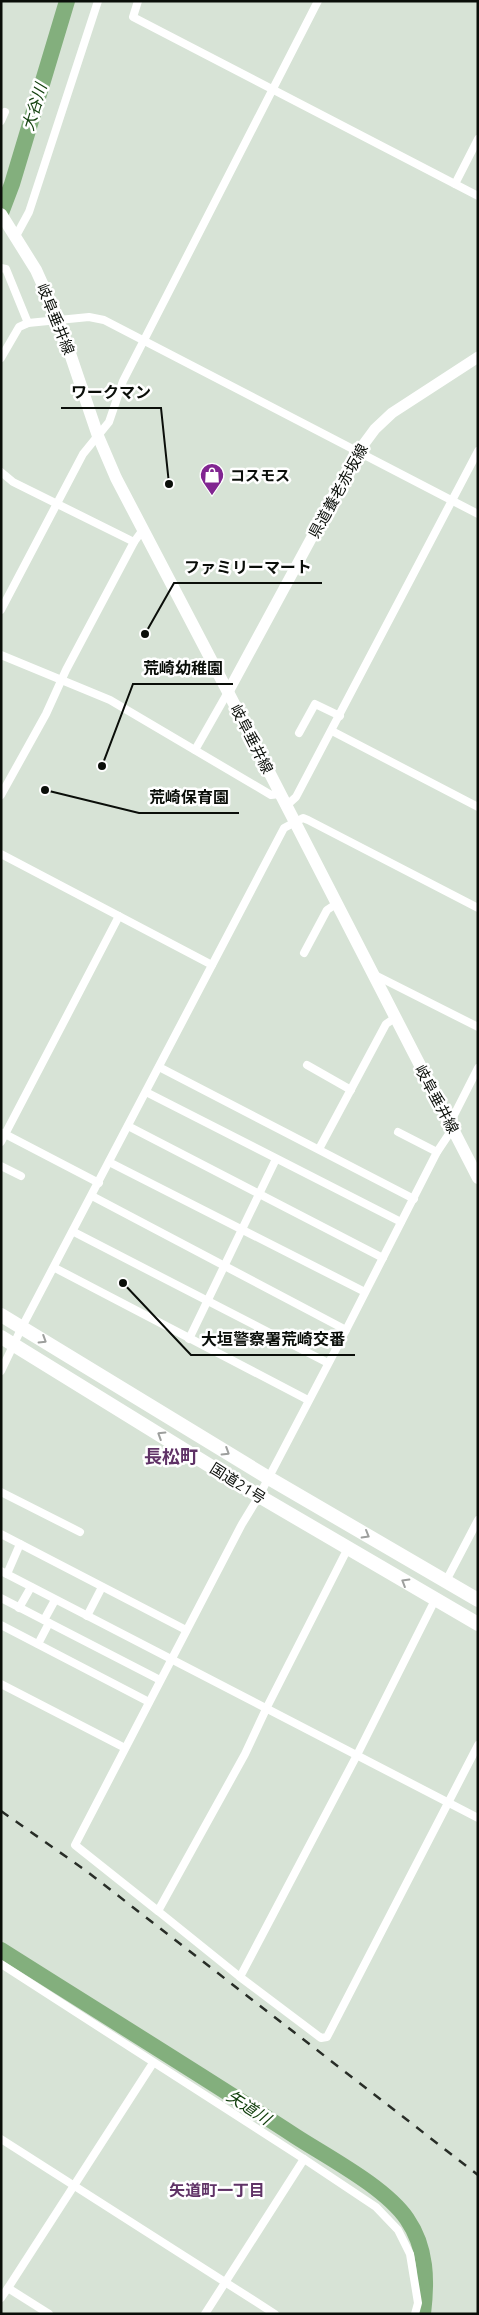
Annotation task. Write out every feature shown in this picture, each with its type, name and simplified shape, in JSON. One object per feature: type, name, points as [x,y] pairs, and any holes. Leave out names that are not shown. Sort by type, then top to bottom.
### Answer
[{"type":"highway","name":"国道21号","points":[[1,1315],[267,1477],[478,1600]]},
{"type":"highway","name":"国道21号","points":[[1,1336],[259,1496],[478,1624]]},
{"type":"main road","name":"岐阜垂井線","points":[[1,214],[36,270],[59,321],[98,436],[142,531],[228,692],[478,1178]]},
{"type":"main road","name":"県道養老赤坂線","points":[[228,692],[358,452],[375,429],[392,413],[478,357]]},
{"type":"street","points":[[14,233],[29,212],[98,1]]},
{"type":"street","points":[[138,1],[133,17],[478,196]]},
{"type":"street","points":[[1,610],[28,555],[83,454],[109,422],[122,381],[318,1]]},
{"type":"street","points":[[1,122],[5,112]]},
{"type":"street","points":[[455,184],[478,139]]},
{"type":"street","points":[[1,268],[6,269],[28,323]]},
{"type":"street","points":[[1,358],[19,327],[28,323],[88,317],[104,320],[478,514]]},
{"type":"street","points":[[1,655],[110,700],[271,796],[283,800],[296,797],[478,451]]},
{"type":"street","points":[[1,472],[13,482],[134,542]]},
{"type":"street","points":[[1,795],[134,542],[142,531]]},
{"type":"street","points":[[195,750],[228,692]]},
{"type":"street","points":[[299,733],[316,704],[340,716]]},
{"type":"street","points":[[332,731],[478,807]]},
{"type":"street","points":[[1,1371],[22,1327],[74,1232],[284,828],[294,821],[303,818],[308,820],[478,908]]},
{"type":"street","points":[[1,854],[212,965]]},
{"type":"street","points":[[304,953],[327,910],[336,904]]},
{"type":"street","points":[[99,1183],[3,1136],[119,916]]},
{"type":"street","points":[[372,974],[394,983],[478,1027]]},
{"type":"street","points":[[319,1149],[386,1024],[395,1018]]},
{"type":"street","points":[[307,1065],[351,1090]]},
{"type":"street","points":[[159,1067],[414,1199]]},
{"type":"street","points":[[478,1068],[451,1126],[366,1292],[74,1845],[240,1977],[321,2038],[327,2037],[478,1745]]},
{"type":"street","points":[[146,1092],[401,1222]]},
{"type":"street","points":[[128,1126],[383,1258]]},
{"type":"street","points":[[398,1132],[437,1152]]},
{"type":"street","points":[[189,1339],[276,1159]]},
{"type":"street","points":[[109,1162],[366,1292]]},
{"type":"street","points":[[1,1166],[21,1176]]},
{"type":"street","points":[[92,1196],[346,1330]]},
{"type":"street","points":[[74,1232],[328,1364]]},
{"type":"street","points":[[55,1268],[308,1400]]},
{"type":"street","points":[[1,1492],[80,1532]]},
{"type":"street","points":[[446,1581],[478,1520]]},
{"type":"street","points":[[1,1534],[186,1630]]},
{"type":"street","points":[[20,1544],[4,1573],[267,1707],[478,1818]]},
{"type":"street","points":[[158,1911],[245,1754],[348,1548]]},
{"type":"street","points":[[87,1616],[102,1587]]},
{"type":"street","points":[[20,1608],[31,1588]]},
{"type":"street","points":[[1,1598],[160,1680]]},
{"type":"street","points":[[38,1644],[55,1600]]},
{"type":"street","points":[[240,1977],[357,1755],[435,1600]]},
{"type":"street","points":[[1,1625],[149,1702]]},
{"type":"street","points":[[1,1684],[125,1748]]},
{"type":"street","points":[[1,1964],[376,2207],[398,2230],[410,2254],[418,2303],[415,2314]]},
{"type":"street","points":[[1,2298],[153,2063]]},
{"type":"street","points":[[1,2139],[276,2314]]},
{"type":"street","points":[[205,2314],[304,2159]]},
{"type":"street","points":[[8,2288],[49,2314]]},
{"type":"waterway","name":"大谷川","points":[[1,213],[12,184],[67,1]]},
{"type":"waterway","name":"矢道川","points":[[1,1950],[340,2163],[385,2196],[407,2219],[419,2241],[425,2277],[423,2314]]},
{"type":"railway","points":[[1,1811],[85,1870],[478,2175]]},
{"type":"place","name":"ワークマン","points":[[169,484]]},
{"type":"place","name":"コスモス","points":[[212,496]]},
{"type":"place","name":"ファミリーマート","points":[[145,634]]},
{"type":"place","name":"荒崎幼稚園","points":[[102,766]]},
{"type":"place","name":"荒崎保育園","points":[[45,790]]},
{"type":"place","name":"大垣警察署荒崎交番","points":[[123,1283]]},
{"type":"district","name":"長松町","points":[[171,1456]]},
{"type":"district","name":"矢道町一丁目","points":[[217,2190]]}]
